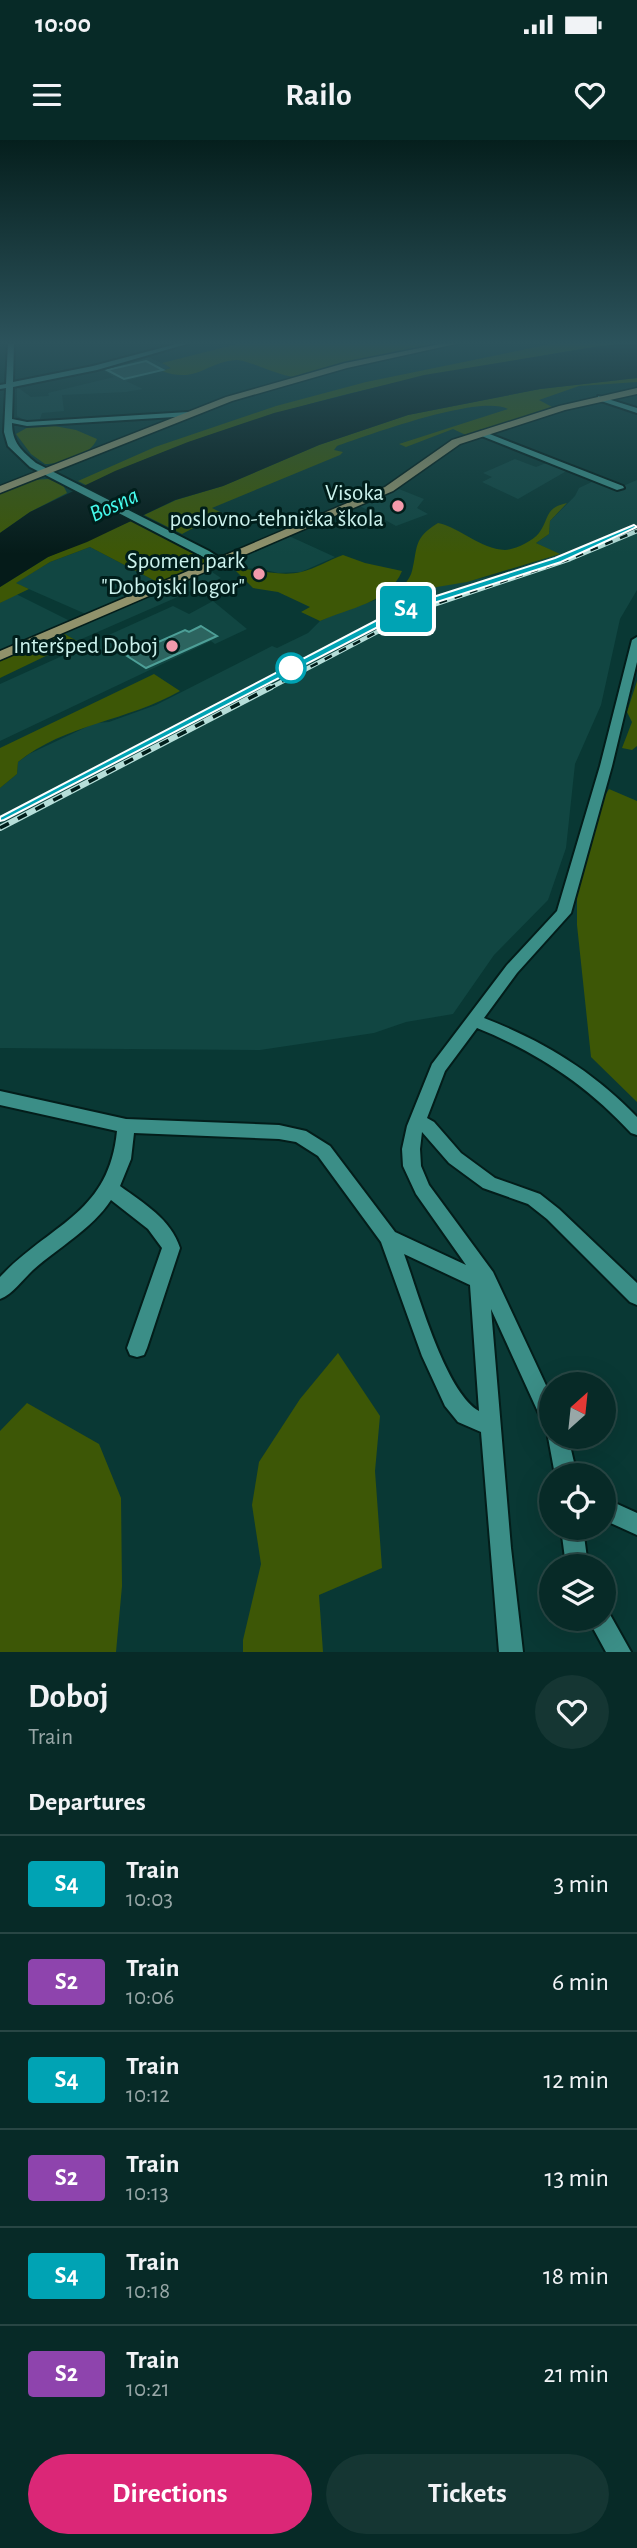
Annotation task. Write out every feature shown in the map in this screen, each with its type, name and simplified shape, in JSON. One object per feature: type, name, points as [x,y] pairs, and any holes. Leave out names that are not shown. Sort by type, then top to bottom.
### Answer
[{"type":"main road","points":[[0,490],[188,414]]},
{"type":"main road","points":[[0,656],[390,489],[450,446],[482,433],[548,414]]},
{"type":"street","points":[[7,414],[12,446],[21,456],[220,562]]},
{"type":"street","points":[[8,420],[27,424],[188,414]]},
{"type":"street","points":[[151,416],[159,426]]},
{"type":"street","points":[[8,432],[27,424]]},
{"type":"street","points":[[482,433],[620,488]]},
{"type":"street","points":[[539,1394],[482,1279],[422,1189],[412,1166],[411,1149],[417,1120],[438,1068],[512,969],[564,913],[606,766],[637,640]]},
{"type":"street","points":[[473,1020],[513,1035],[566,1065],[594,1084],[637,1128]]},
{"type":"street","points":[[0,1098],[126,1126],[279,1132],[300,1136],[324,1151],[389,1238],[441,1377],[460,1410],[472,1420],[491,1425]]},
{"type":"street","points":[[417,1120],[428,1127],[455,1158],[489,1183],[534,1199],[554,1214],[637,1296]]},
{"type":"street","points":[[0,1290],[30,1260],[74,1227],[108,1187],[122,1160],[126,1126]]},
{"type":"street","points":[[108,1187],[153,1222],[171,1241],[138,1348]]},
{"type":"street","points":[[389,1238],[482,1279]]},
{"type":"street","points":[[482,1279],[500,1548],[511,1652]]},
{"type":"street","points":[[616,1514],[637,1524]]},
{"type":"street","points":[[607,1631],[619,1652]]},
{"type":"shaded area","points":[[17,414],[42,414],[40,419],[44,421],[26,421]]},
{"type":"shaded area","points":[[515,459],[536,467],[549,462],[570,469],[518,499],[482,482],[492,477],[483,473]]},
{"type":"shaded area","points":[[600,478],[623,486],[637,480],[637,590],[620,619],[601,705],[575,764],[566,848],[548,900],[494,955],[453,1014],[406,1022],[374,1033],[260,1050],[0,1048],[0,788],[17,774],[18,762],[29,754],[95,723],[109,722],[156,705],[272,646],[277,648],[308,633],[320,621],[342,611],[388,596],[497,575],[558,554],[536,543],[549,534],[550,521],[575,496],[579,488]]},
{"type":"shaded area","points":[[399,489],[424,499],[417,508],[428,514],[396,526],[360,506]]},
{"type":"shaded area","points":[[289,536],[335,557],[301,572],[278,573],[233,568],[240,559]]},
{"type":"shaded area","points":[[90,547],[161,584],[88,615],[15,583],[50,562]]},
{"type":"shaded area","points":[[209,570],[221,578],[77,641],[63,633]]},
{"type":"shaded area","points":[[16,594],[72,622],[0,652],[0,603]]},
{"type":"shaded area","points":[[213,601],[247,629],[215,644],[211,641],[0,741],[0,684],[173,606],[189,614]]},
{"type":"green space","points":[[254,414],[277,414],[190,442],[86,485],[78,481],[155,447]]},
{"type":"green space","points":[[440,414],[337,446],[334,450],[343,452],[340,455],[212,508],[222,513],[182,534],[144,515],[176,500],[223,486],[319,445],[408,415]]},
{"type":"green space","points":[[494,414],[537,414],[468,436],[453,429],[406,447],[399,444]]},
{"type":"green space","points":[[44,424],[76,430],[97,439],[88,450],[75,458],[45,464],[31,454],[16,434],[30,426]]},
{"type":"green space","points":[[48,479],[63,485],[67,493],[30,512],[0,533],[0,493],[34,480]]},
{"type":"green space","points":[[567,503],[550,521],[549,534],[536,543],[560,554],[467,582],[395,594],[411,574],[420,538],[438,523],[487,546],[509,550],[536,536],[548,514],[554,508]]},
{"type":"green space","points":[[131,521],[206,560],[205,563],[161,584],[90,547],[50,562],[16,583],[29,589],[0,603],[0,587],[48,557]]},
{"type":"green space","points":[[343,555],[402,571],[396,582],[378,597],[320,621],[301,612],[310,607],[278,592],[253,588],[233,568],[293,573],[312,569]]},
{"type":"green space","points":[[63,633],[77,641],[0,678],[0,661]]},
{"type":"green space","points":[[154,674],[180,691],[36,749],[18,762],[17,774],[0,788],[0,748]]},
{"type":"green space","points":[[637,681],[637,746],[632,750],[622,748],[632,722],[627,712]]},
{"type":"green space","points":[[609,789],[637,801],[637,1102],[591,1057],[577,925],[577,897],[584,859],[601,802]]},
{"type":"green space","points":[[338,1353],[380,1416],[375,1471],[382,1568],[319,1595],[323,1652],[243,1652],[243,1640],[261,1564],[252,1505],[259,1462],[300,1399]]},
{"type":"green space","points":[[27,1403],[99,1444],[121,1498],[122,1586],[116,1652],[0,1652],[0,1431]]},
{"type":"water","name":"Bosna","points":[[272,414],[415,414],[319,445],[223,486],[175,500],[87,542],[48,557],[0,587],[0,533],[30,512],[115,471],[188,442]]},
{"type":"building","name":"Interšped Doboj","points":[[201,626],[217,636],[146,668],[127,656],[185,630],[189,632]]},
{"type":"railway","points":[[268,689],[421,609],[570,559],[637,531]]},
{"type":"railway","points":[[0,828],[271,687]]},
{"type":"train","name":"S4","points":[[0,817],[379,621],[406,609],[558,560],[637,527]]},
{"type":"place","name":"Visoka poslovno-tehnička škola","points":[[398,506]]},
{"type":"place","name":"Spomen park \"Dobojski logor\"","points":[[259,574]]},
{"type":"place","name":"Interšped Doboj","points":[[172,646]]}]
